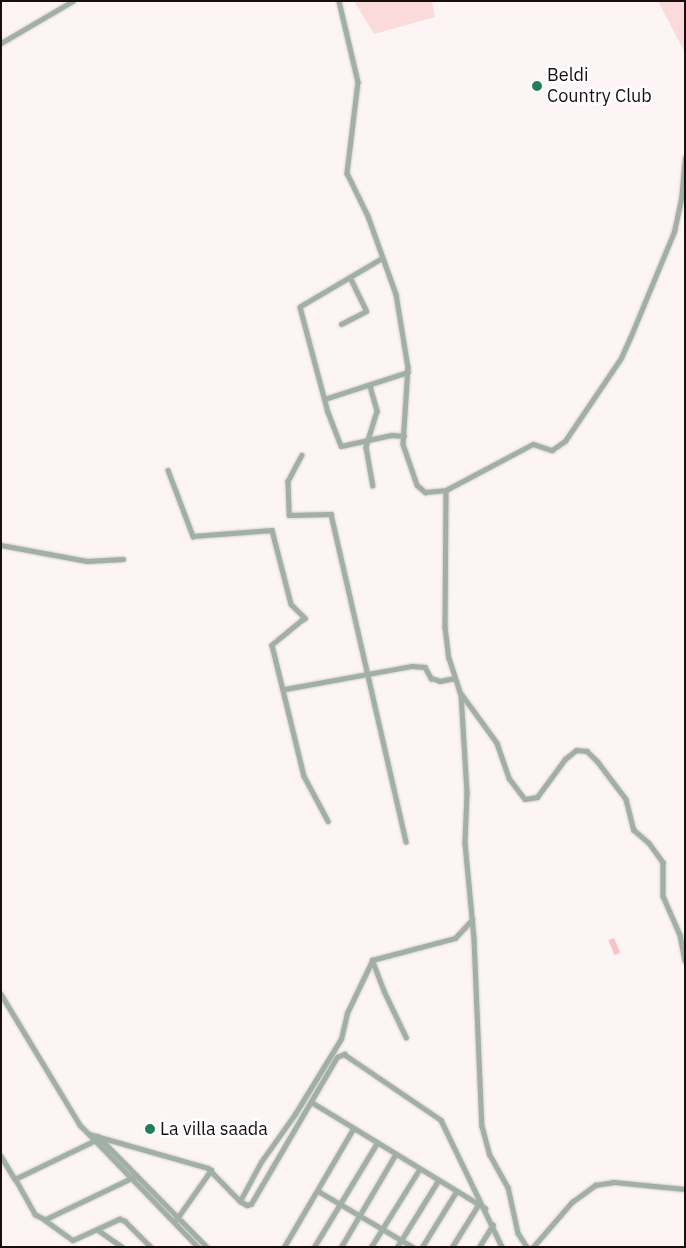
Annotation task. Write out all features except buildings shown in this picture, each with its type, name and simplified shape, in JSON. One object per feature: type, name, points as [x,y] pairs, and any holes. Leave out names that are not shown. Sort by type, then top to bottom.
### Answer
[{"type":"street","points":[[1,44],[72,1]]},
{"type":"street","points":[[340,1],[358,82],[347,173],[383,258],[403,325],[408,372],[404,436],[405,455],[417,485],[425,492],[446,490],[533,444],[552,450],[565,441],[620,358],[630,338],[674,232],[681,200],[685,158]]},
{"type":"street","points":[[383,258],[300,307],[325,399],[342,446],[391,435],[404,436]]},
{"type":"street","points":[[341,324],[366,311],[350,278]]},
{"type":"street","points":[[325,399],[370,386],[408,372]]},
{"type":"street","points":[[370,386],[377,411],[366,441],[373,485]]},
{"type":"street","points":[[302,455],[288,481],[290,516],[331,514],[406,842]]},
{"type":"street","points":[[168,470],[193,536],[272,530],[291,604],[305,618],[272,645],[285,690],[304,776],[328,821]]},
{"type":"street","points":[[446,490],[443,594],[448,652],[460,692],[467,793],[465,843],[473,919],[482,1126],[490,1155],[508,1187],[518,1233],[527,1247]]},
{"type":"street","points":[[1,545],[87,561],[123,559]]},
{"type":"street","points":[[285,690],[412,666],[425,667],[431,678],[440,681],[455,678]]},
{"type":"street","points":[[460,692],[497,743],[509,778],[525,799],[537,797],[565,759],[576,750],[587,751],[598,762],[626,800],[634,830],[649,843],[664,862],[663,896],[680,936],[685,961]]},
{"type":"street","points":[[240,1200],[261,1162],[295,1114],[341,1039],[347,1014],[371,963],[379,956],[423,949],[455,938],[473,919]]},
{"type":"street","points":[[371,963],[406,1038]]},
{"type":"street","points":[[1,994],[80,1125],[89,1134],[211,1170],[247,1206],[251,1204],[313,1102],[337,1057],[344,1054],[441,1120],[485,1208],[502,1247]]},
{"type":"street","points":[[313,1102],[419,1170],[485,1208]]},
{"type":"street","points":[[285,1246],[353,1129]]},
{"type":"street","points":[[98,1138],[207,1247]]},
{"type":"street","points":[[98,1138],[131,1179],[198,1247]]},
{"type":"street","points":[[15,1179],[98,1138]]},
{"type":"street","points":[[314,1247],[377,1143]]},
{"type":"street","points":[[340,1247],[396,1155]]},
{"type":"street","points":[[1,1156],[35,1215],[73,1240],[119,1219],[125,1221],[150,1247]]},
{"type":"street","points":[[174,1224],[211,1170]]},
{"type":"street","points":[[371,1247],[419,1170]]},
{"type":"street","points":[[45,1220],[137,1176]]},
{"type":"street","points":[[397,1247],[438,1181]]},
{"type":"street","points":[[533,1247],[572,1202],[595,1184],[614,1182],[685,1189]]},
{"type":"street","points":[[318,1191],[413,1247]]},
{"type":"street","points":[[422,1247],[456,1192]]},
{"type":"street","points":[[452,1247],[478,1205]]},
{"type":"street","points":[[479,1247],[493,1225]]},
{"type":"street","points":[[98,1230],[122,1247]]},
{"type":"shaded area","points":[[354,1],[432,1],[435,17],[374,34]]},
{"type":"shaded area","points":[[658,1],[685,1],[685,53]]},
{"type":"shaded area","points":[[614,938],[620,953],[614,955],[608,940]]},
{"type":"place","name":"Beldi Country Club","points":[[537,86]]},
{"type":"place","name":"La villa saada","points":[[150,1129]]}]
